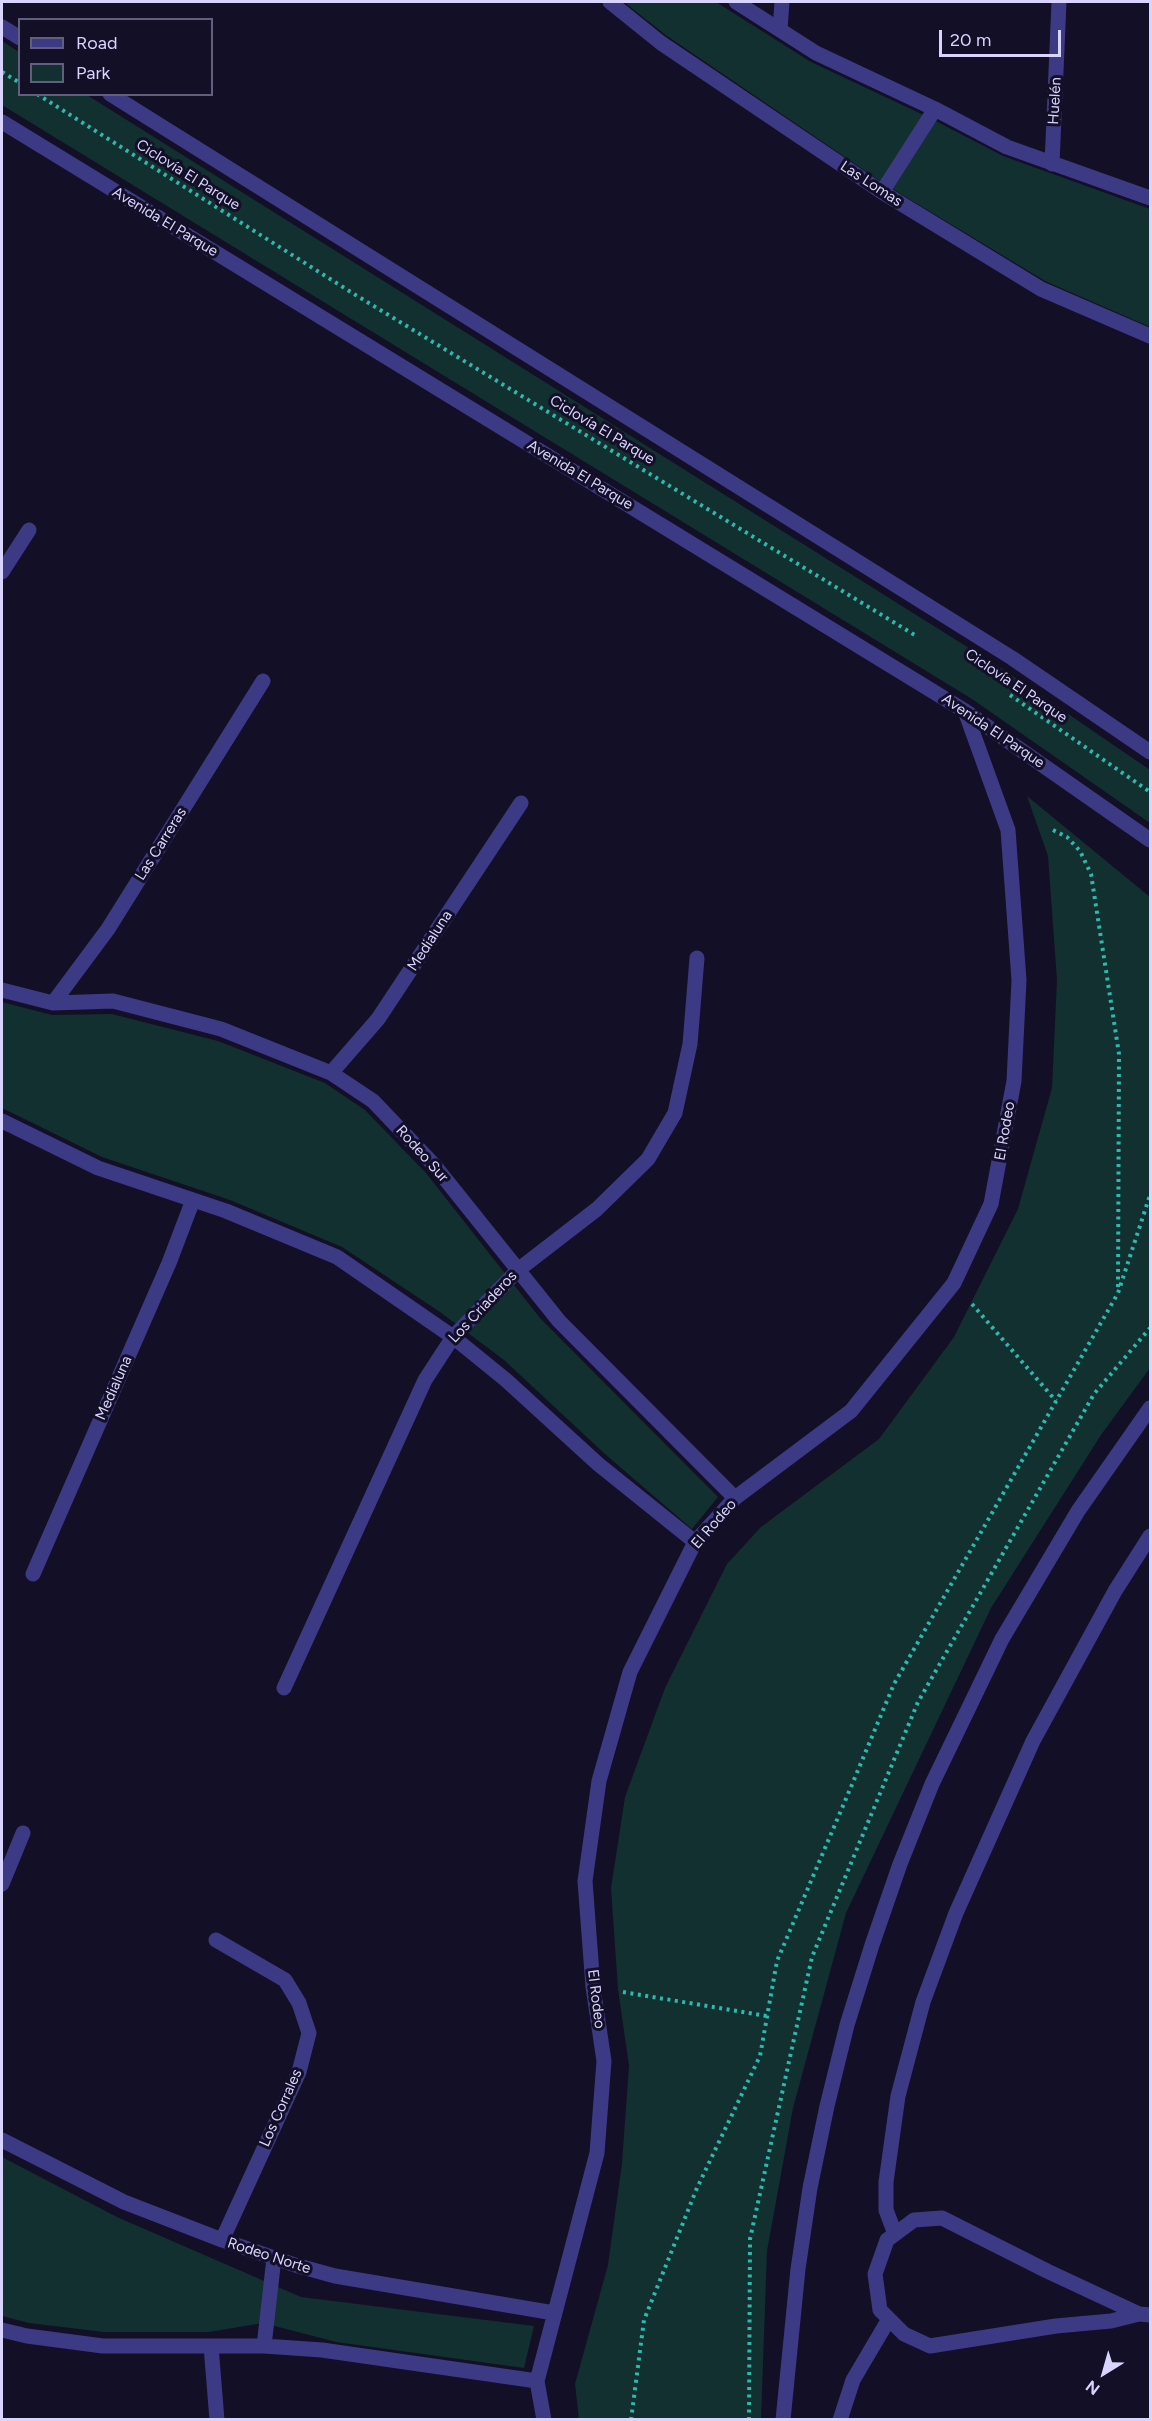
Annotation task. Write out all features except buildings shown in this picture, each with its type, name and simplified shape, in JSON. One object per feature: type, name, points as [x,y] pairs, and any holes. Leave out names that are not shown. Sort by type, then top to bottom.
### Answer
[{"type":"street","name":"Las Lomas","points":[[610,2],[661,43],[882,192],[1041,289],[1150,336]]},
{"type":"street","points":[[736,2],[816,53],[935,109],[1007,147],[1150,198]]},
{"type":"street","points":[[780,29],[782,2]]},
{"type":"street","name":"Huelén","points":[[1052,164],[1059,2]]},
{"type":"street","points":[[2,27],[18,37]]},
{"type":"street","points":[[113,96],[1012,658],[1150,752]]},
{"type":"street","points":[[882,192],[935,109]]},
{"type":"street","name":"Avenida El Parque","points":[[2,122],[965,711],[1150,840]]},
{"type":"street","points":[[2,572],[29,530]]},
{"type":"street","name":"Las Carreras","points":[[53,1003],[108,929],[263,681]]},
{"type":"street","name":"El Rodeo","points":[[544,2420],[537,2381],[597,2153],[604,2061],[593,1987],[585,1881],[600,1781],[630,1672],[695,1542],[735,1498],[851,1411],[954,1283],[991,1204],[1014,1081],[1019,980],[1008,830],[965,711]]},
{"type":"street","name":"Medialuna","points":[[331,1073],[378,1019],[521,803]]},
{"type":"street","name":"Los Criaderos","points":[[284,1688],[425,1380],[453,1337],[518,1270],[597,1209],[648,1159],[675,1113],[690,1044],[696,958]]},
{"type":"street","name":"Rodeo Sur","points":[[2,990],[53,1003],[113,1001],[221,1029],[331,1073],[373,1101],[427,1157],[559,1322],[735,1498]]},
{"type":"street","points":[[2,1121],[98,1168],[193,1200],[337,1257],[453,1337],[506,1380],[598,1464],[695,1542]]},
{"type":"street","name":"Medialuna","points":[[33,1574],[169,1263],[193,1200]]},
{"type":"street","points":[[783,2420],[798,2269],[810,2188],[824,2118],[848,2025],[900,1864],[932,1784],[1002,1640],[1078,1511],[1150,1408]]},
{"type":"street","points":[[895,2234],[886,2210],[888,2172],[898,2096],[927,1991],[956,1913],[1033,1741],[1089,1637],[1150,1536]]},
{"type":"street","points":[[2,1884],[22,1833]]},
{"type":"street","name":"Los Corrales","points":[[216,1940],[285,1980],[299,2003],[309,2032],[298,2072],[222,2240]]},
{"type":"street","name":"Rodeo Norte","points":[[2,2140],[124,2202],[273,2258],[335,2276],[554,2313]]},
{"type":"street","points":[[942,2218],[1047,2271],[1145,2314],[1111,2321],[1056,2326],[930,2346],[904,2334],[880,2310],[874,2274],[887,2240],[914,2220],[942,2218]]},
{"type":"street","points":[[264,2346],[273,2258]]},
{"type":"street","points":[[840,2420],[853,2380],[889,2319]]},
{"type":"street","points":[[2,2330],[27,2336],[103,2346],[264,2346],[322,2350],[537,2381]]},
{"type":"street","points":[[210,2346],[217,2420]]},
{"type":"path","points":[[2,72],[18,82]]},
{"type":"path","name":"Ciclovía El Parque","points":[[40,96],[354,294],[919,638]]},
{"type":"path","name":"Ciclovía El Parque","points":[[1008,694],[1150,792]]},
{"type":"path","points":[[1053,830],[1067,837],[1080,851],[1091,874],[1119,1054],[1118,1293]]},
{"type":"path","points":[[630,2420],[644,2320],[697,2188],[760,2056],[777,1961],[894,1684],[1118,1293],[1150,1195]]},
{"type":"path","points":[[954,1283],[1056,1401]]},
{"type":"path","points":[[593,1987],[767,2016]]},
{"type":"green space","points":[[624,2],[716,2],[811,62],[930,118],[1003,156],[1150,209],[1150,327],[1045,281],[886,185],[667,36]]},
{"type":"green space","points":[[2,41],[18,51],[18,96],[89,96],[1004,670],[1150,770],[1150,823],[972,699],[2,105]]},
{"type":"green space","points":[[1027,796],[1150,897],[1150,1368],[1101,1435],[991,1608],[846,1913],[793,2108],[767,2251],[761,2419],[579,2419],[575,2384],[608,2265],[622,2163],[629,2066],[618,1989],[611,1888],[625,1797],[665,1688],[727,1564],[761,1527],[879,1439],[954,1337],[1018,1209],[1052,1088],[1057,980],[1048,856]]},
{"type":"green space","points":[[2,1002],[52,1015],[112,1014],[218,1041],[325,1083],[365,1110],[426,1173],[540,1318],[718,1497],[692,1529],[605,1454],[504,1360],[440,1312],[342,1247],[230,1200],[102,1157],[2,1108]]},
{"type":"green space","points":[[2,2157],[117,2217],[301,2297],[534,2326],[524,2368],[336,2342],[263,2323],[209,2332],[104,2332],[29,2323],[2,2316]]}]
